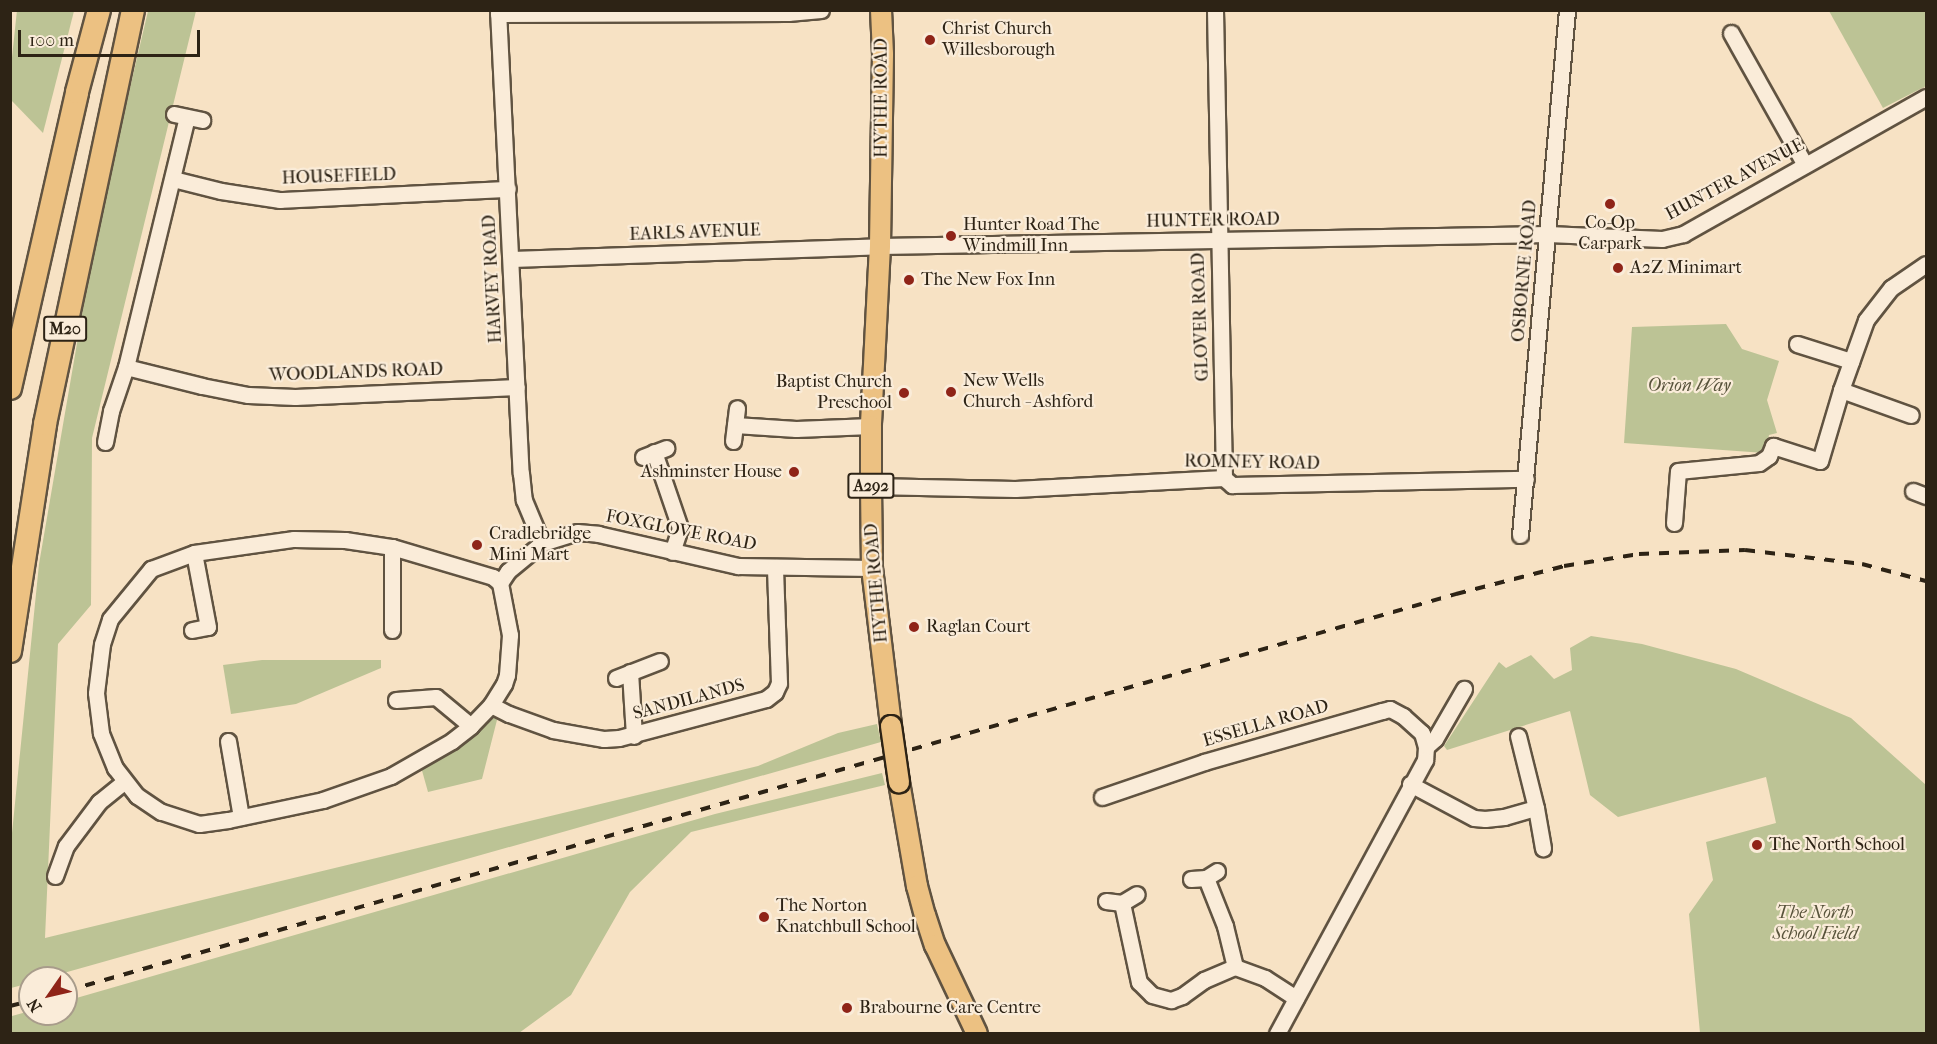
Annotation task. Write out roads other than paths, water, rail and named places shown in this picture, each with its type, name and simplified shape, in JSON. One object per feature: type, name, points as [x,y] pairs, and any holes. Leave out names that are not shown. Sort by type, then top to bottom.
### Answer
[{"type":"highway","name":"M20","points":[[10,388],[77,92],[99,10]]},
{"type":"highway","name":"M20","points":[[10,651],[45,424],[133,10]]},
{"type":"main road","name":"HYTHE ROAD","points":[[881,10],[883,54],[880,246],[871,426],[872,568],[891,726],[916,886],[930,933],[977,1034]]},
{"type":"street","points":[[498,12],[821,10]]},
{"type":"street","name":"GLOVER ROAD","points":[[1215,10],[1224,478]]},
{"type":"street","name":"OSBORNE ROAD","points":[[1520,535],[1564,70],[1567,10]]},
{"type":"street","name":"HARVEY ROAD","points":[[498,12],[524,500],[542,543]]},
{"type":"street","points":[[1731,33],[1805,165]]},
{"type":"street","name":"HUNTER AVENUE","points":[[1548,234],[1641,240],[1683,234],[1926,97]]},
{"type":"street","points":[[105,442],[111,411],[126,367],[136,317],[188,117]]},
{"type":"street","name":"HOUSEFIELD","points":[[173,179],[221,191],[280,200],[508,189]]},
{"type":"street","name":"HUNTER ROAD","points":[[880,246],[1548,234]]},
{"type":"street","name":"EARLS AVENUE","points":[[512,259],[880,246]]},
{"type":"street","points":[[1674,524],[1678,471],[1760,463],[1769,456],[1773,446],[1820,461],[1841,390],[1866,320],[1877,302],[1891,288],[1926,264]]},
{"type":"street","points":[[1797,344],[1851,361]]},
{"type":"street","name":"WOODLANDS ROAD","points":[[126,367],[248,395],[295,397],[517,387]]},
{"type":"street","points":[[1841,390],[1911,415]]},
{"type":"street","points":[[733,441],[737,408]]},
{"type":"street","points":[[735,425],[796,429],[871,426]]},
{"type":"street","points":[[654,452],[680,528],[672,552]]},
{"type":"street","name":"ROMNEY ROAD","points":[[871,486],[1015,489],[1224,478],[1232,485],[1526,479]]},
{"type":"street","name":"FOXGLOVE ROAD","points":[[500,583],[508,571],[542,543],[577,532],[598,534],[738,566],[872,568]]},
{"type":"street","points":[[294,539],[345,540],[392,547],[493,577],[500,583],[510,647],[507,675],[491,705],[471,726],[452,741],[391,776],[323,800],[199,824],[178,818],[147,804],[124,781],[107,752],[97,710],[98,674],[105,631],[118,606],[151,569],[194,553],[294,539]]},
{"type":"street","points":[[392,547],[385,605],[392,630]]},
{"type":"street","points":[[192,630],[208,627],[194,553]]},
{"type":"street","name":"SANDILANDS","points":[[491,705],[553,730],[604,739],[634,736],[766,699],[775,692],[780,665],[775,567]]},
{"type":"street","points":[[634,736],[623,675],[660,661]]},
{"type":"street","points":[[1277,1034],[1425,759],[1426,747],[1435,740],[1464,689]]},
{"type":"street","points":[[396,700],[413,691],[441,699],[471,726]]},
{"type":"street","name":"ESSELLA ROAD","points":[[1102,797],[1204,762],[1390,709],[1410,720],[1422,733],[1426,747]]},
{"type":"street","points":[[1518,736],[1536,808],[1543,848]]},
{"type":"street","points":[[228,741],[241,817]]},
{"type":"street","points":[[61,870],[66,846],[99,802],[124,781]]},
{"type":"street","points":[[1410,784],[1474,818],[1504,817],[1536,808]]},
{"type":"street","points":[[1205,876],[1225,926],[1235,967]]},
{"type":"street","points":[[1137,894],[1114,902],[1139,982],[1152,995],[1171,1000],[1182,996],[1204,980],[1235,967],[1265,978],[1296,998]]},
{"type":"railway","points":[[78,988],[1456,594],[1564,566],[1639,554],[1745,550],[1862,564],[1926,581]]},
{"type":"railway","points":[[10,1006],[18,1004]]},
{"type":"place","name":"Christ Church Willesborough","points":[[930,40]]},
{"type":"place","name":"Co-Op Carpark","points":[[1610,204]]},
{"type":"place","name":"Hunter Road The Windmill Inn","points":[[951,236]]},
{"type":"place","name":"A2Z Minimart","points":[[1618,268]]},
{"type":"place","name":"The New Fox Inn","points":[[909,280]]},
{"type":"place","name":"New Wells Church - Ashford","points":[[951,392]]},
{"type":"place","name":"Baptist Church Preschool","points":[[904,393]]},
{"type":"place","name":"Ashminster House","points":[[794,472]]},
{"type":"place","name":"Cradlebridge Mini Mart","points":[[477,545]]},
{"type":"place","name":"Raglan Court","points":[[914,627]]},
{"type":"place","name":"The North School","points":[[1757,845]]},
{"type":"place","name":"The Norton Knatchbull School","points":[[764,917]]},
{"type":"place","name":"Brabourne Care Centre","points":[[847,1008]]},
{"type":"park label","name":"Orion Way","points":[[1689,386]]},
{"type":"park label","name":"The North School Field","points":[[1815,924]]}]
